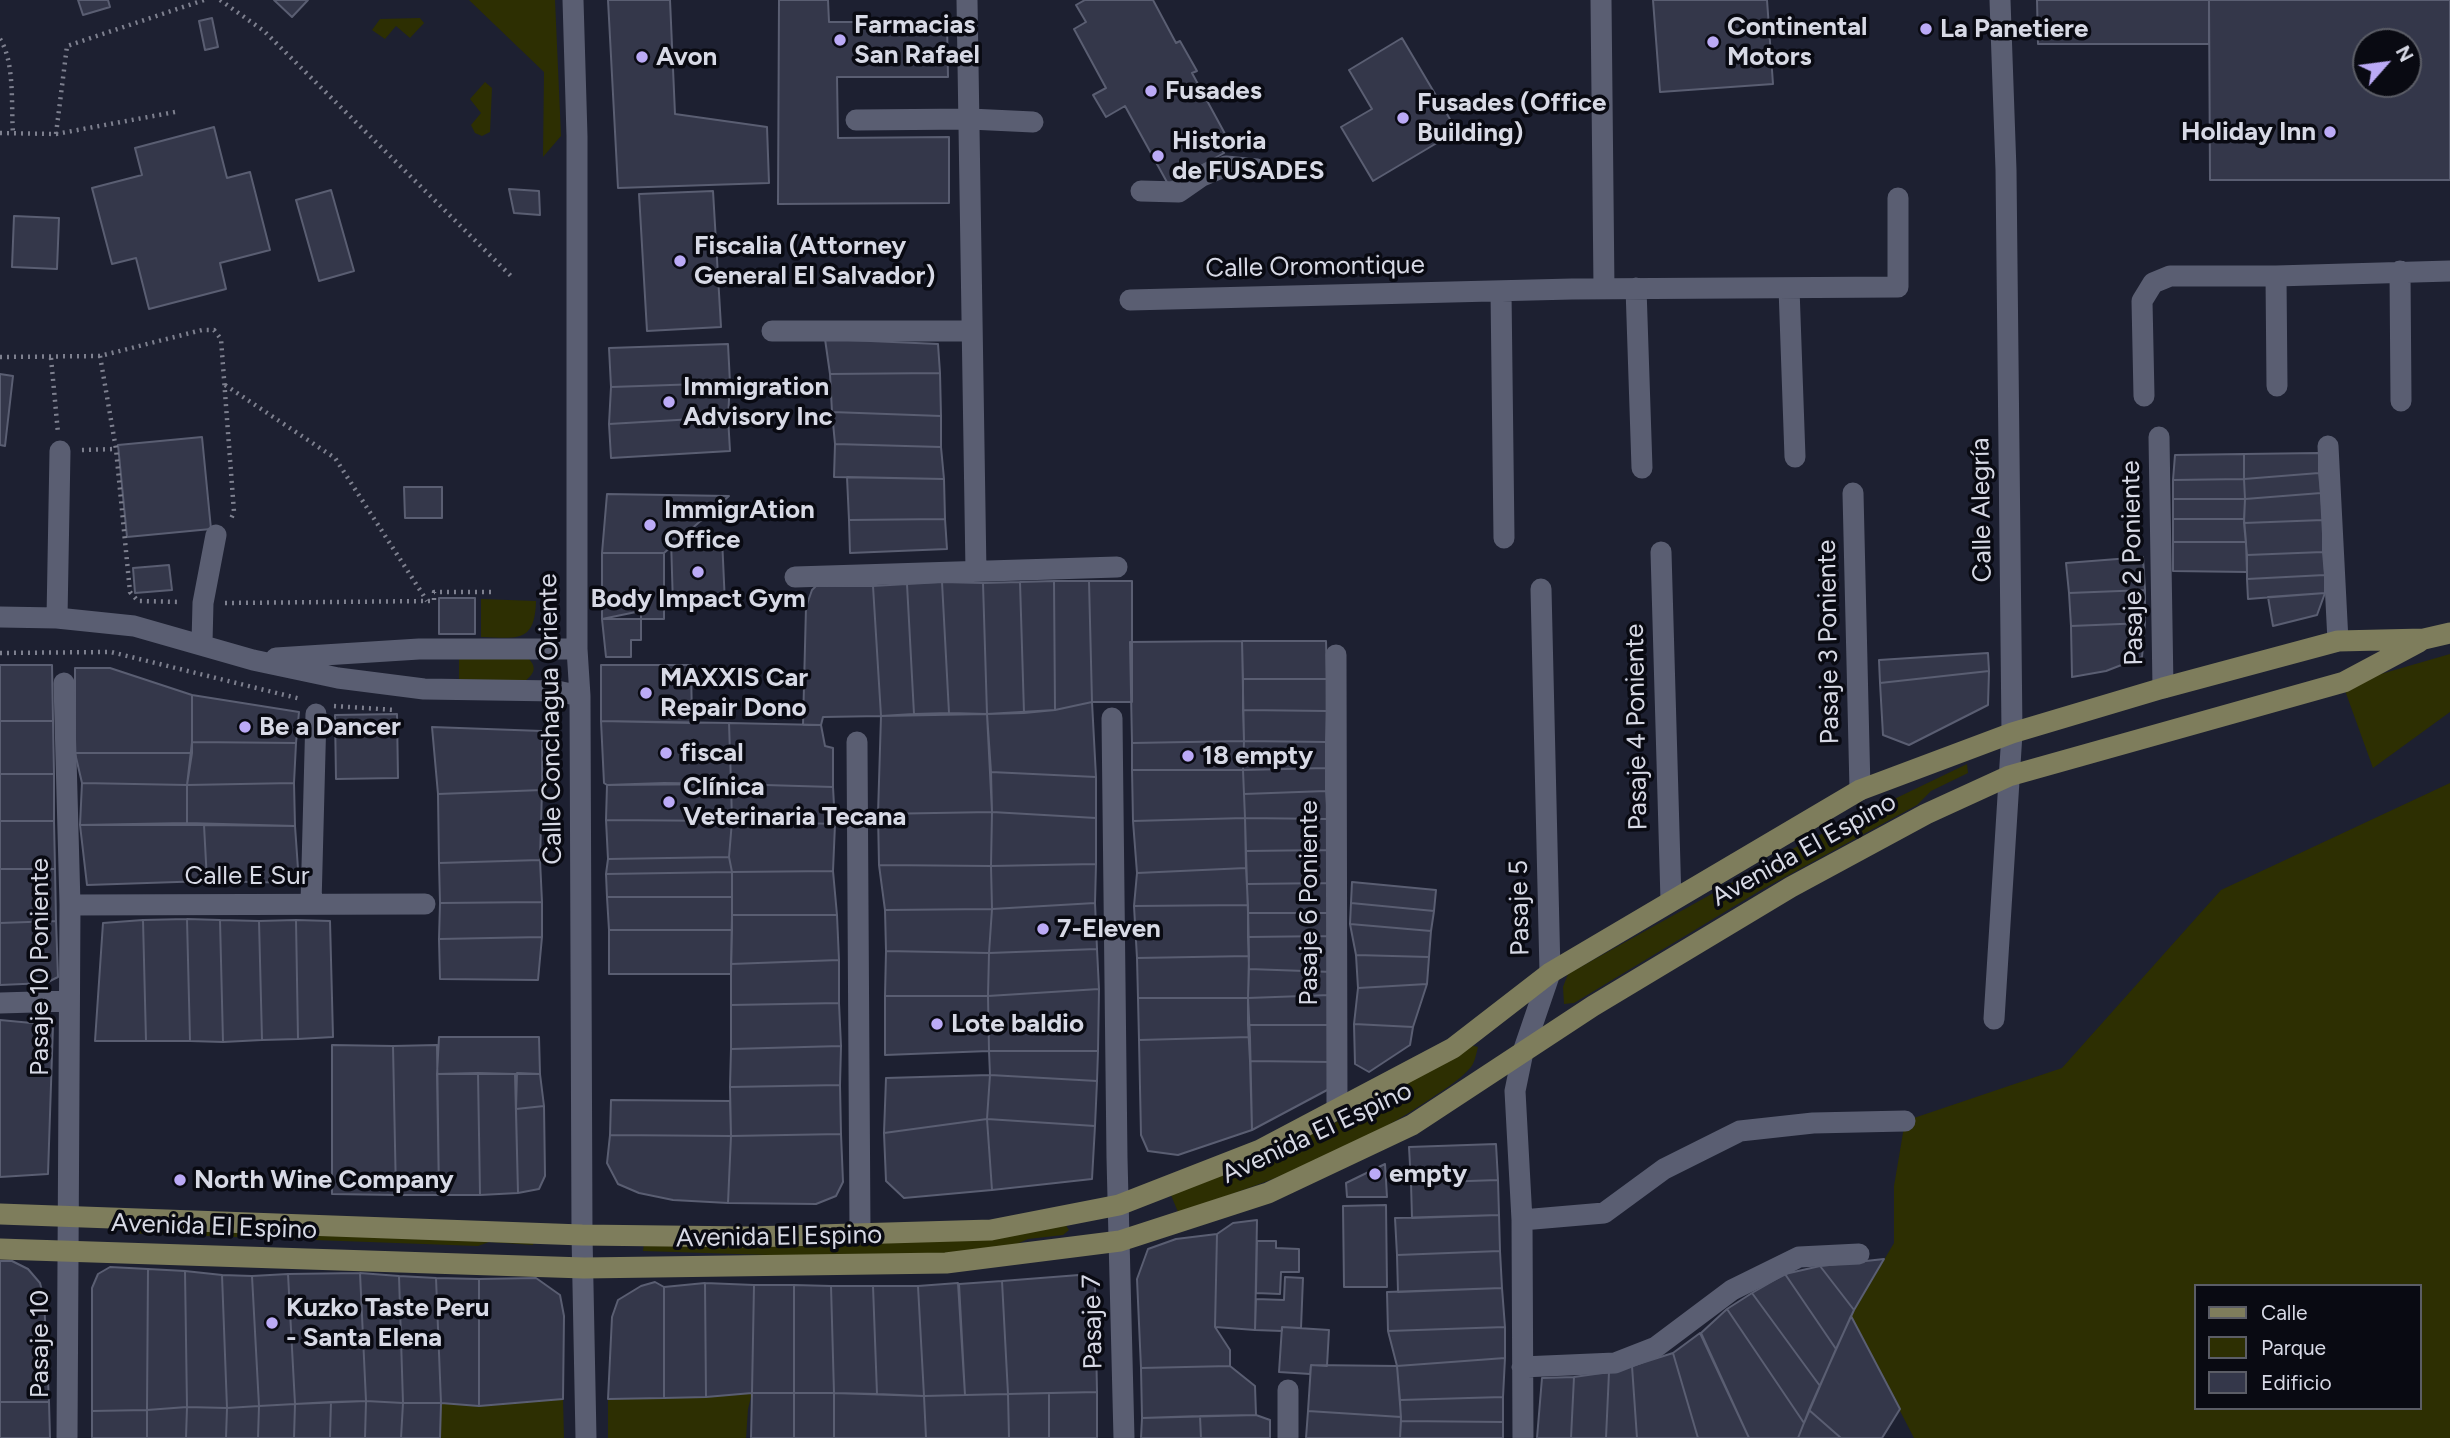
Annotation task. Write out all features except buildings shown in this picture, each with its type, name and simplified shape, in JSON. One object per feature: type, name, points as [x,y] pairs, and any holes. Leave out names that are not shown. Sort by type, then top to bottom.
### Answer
[{"type":"main road","name":"Avenida El Espino","points":[[0,1214],[582,1235],[750,1237],[991,1230],[1119,1205],[1260,1150],[1453,1048],[1549,973],[1860,790],[2012,733],[2162,688],[2338,641],[2424,639],[2450,633]]},
{"type":"main road","name":"Avenida El Espino","points":[[0,1249],[583,1268],[946,1263],[1120,1241],[1268,1193],[1412,1125],[1592,1006],[1791,887],[1926,814],[2009,776],[2344,682],[2424,639]]},
{"type":"street","name":"Calle Conchagua Oriente","points":[[573,0],[577,136],[577,649],[580,696],[582,1235],[586,1438]]},
{"type":"street","points":[[967,0],[976,572]]},
{"type":"street","points":[[1601,0],[1604,289]]},
{"type":"street","name":"Calle Alegría","points":[[1994,1019],[2012,733],[2006,170],[2000,0]]},
{"type":"street","points":[[856,120],[970,119],[1033,122]]},
{"type":"street","points":[[1141,191],[1179,192],[1202,176],[1226,166],[1257,169]]},
{"type":"street","name":"Calle Oromontique","points":[[1130,300],[1636,288],[1898,288],[1898,198]]},
{"type":"street","points":[[2400,271],[2401,401]]},
{"type":"street","points":[[2144,396],[2142,301],[2153,283],[2170,276],[2450,271]]},
{"type":"street","points":[[2276,276],[2277,386]]},
{"type":"street","points":[[1636,288],[1642,468]]},
{"type":"street","points":[[1789,288],[1794,457]]},
{"type":"street","points":[[1501,291],[1504,538]]},
{"type":"street","points":[[772,331],[971,331]]},
{"type":"street","name":"Pasaje 2 Poniente","points":[[2159,437],[2162,688]]},
{"type":"street","points":[[2328,446],[2338,641]]},
{"type":"street","points":[[57,618],[60,451]]},
{"type":"street","name":"Pasaje 3 Poniente","points":[[1853,493],[1860,790]]},
{"type":"street","points":[[202,643],[203,603],[216,535]]},
{"type":"street","name":"Pasaje 4 Poniente","points":[[1661,552],[1671,901]]},
{"type":"street","points":[[794,577],[1117,568]]},
{"type":"street","name":"Pasaje 5","points":[[1523,1438],[1522,1220],[1515,1091],[1523,1052],[1549,973],[1541,589]]},
{"type":"street","points":[[0,617],[57,618],[134,626],[202,643],[253,660],[338,678],[424,689],[557,691],[580,696]]},
{"type":"street","points":[[253,660],[419,649],[577,649]]},
{"type":"street","name":"Pasaje 6 Poniente","points":[[1336,655],[1337,1109]]},
{"type":"street","name":"Pasaje 10 Poniente","points":[[64,683],[70,905],[68,1250]]},
{"type":"street","points":[[311,904],[316,714]]},
{"type":"street","name":"Pasaje 7","points":[[1112,718],[1124,1438]]},
{"type":"street","points":[[857,742],[860,1233]]},
{"type":"street","name":"Calle E Sur","points":[[70,905],[425,904]]},
{"type":"street","points":[[0,1003],[69,1001]]},
{"type":"street","points":[[1522,1220],[1604,1213],[1664,1170],[1740,1132],[1813,1123],[1905,1121]]},
{"type":"street","name":"Pasaje 10","points":[[67,1438],[68,1250]]},
{"type":"street","points":[[1522,1367],[1615,1363],[1656,1348],[1732,1290],[1799,1257],[1859,1254]]},
{"type":"street","points":[[1288,1390],[1288,1438]]},
{"type":"path","points":[[56,134],[67,46],[204,0]]},
{"type":"path","points":[[220,0],[264,31],[513,279]]},
{"type":"path","points":[[0,39],[6,49],[9,63],[13,134]]},
{"type":"path","points":[[0,134],[56,134],[175,112]]},
{"type":"path","points":[[0,357],[100,356],[202,330],[214,330],[221,339],[234,512],[229,524],[216,535]]},
{"type":"path","points":[[51,358],[60,451],[116,449]]},
{"type":"path","points":[[225,385],[335,458],[428,601]]},
{"type":"green space","points":[[469,0],[555,0],[561,136],[543,157],[544,72]]},
{"type":"green space","points":[[420,18],[424,23],[410,38],[396,26],[385,39],[372,30],[380,19]]},
{"type":"green space","points":[[485,82],[492,88],[490,132],[482,136],[475,133],[471,125],[481,113],[470,99]]},
{"type":"green space","points":[[481,599],[536,601],[532,625],[521,636],[481,637]]},
{"type":"green space","points":[[524,654],[534,668],[532,675],[524,682],[459,681],[459,655]]},
{"type":"green space","points":[[2450,654],[2450,712],[2373,768],[2343,685]]},
{"type":"green space","points":[[1967,764],[1968,773],[1931,791],[1917,805],[1761,890],[1574,1003],[1564,1004],[1563,987],[1568,974],[1805,842]]},
{"type":"green space","points":[[2450,783],[2450,1438],[1914,1438],[1851,1316],[1894,1243],[1894,1186],[1905,1121],[2062,1068],[2221,890]]},
{"type":"green space","points":[[1470,1045],[1478,1047],[1471,1067],[1449,1087],[1395,1121],[1305,1166],[1178,1212],[1168,1188],[1331,1125]]},
{"type":"green space","points":[[124,1222],[534,1241],[533,1245],[489,1242],[478,1246],[124,1233]]},
{"type":"green space","points":[[1065,1224],[1069,1230],[1063,1235],[1028,1239],[1008,1248],[920,1255],[767,1255],[643,1251],[644,1242],[866,1245]]},
{"type":"green space","points":[[752,1393],[746,1438],[608,1438],[608,1399]]},
{"type":"green space","points":[[563,1399],[564,1438],[440,1438],[441,1403]]},
{"type":"place","name":"La Panetiere","points":[[1926,29]]},
{"type":"place","name":"Farmacias San Rafael","points":[[840,40]]},
{"type":"place","name":"Continental Motors","points":[[1713,42]]},
{"type":"place","name":"Avon","points":[[642,57]]},
{"type":"place","name":"Fusades","points":[[1151,91]]},
{"type":"place","name":"Fusades (Office Building)","points":[[1403,118]]},
{"type":"place","name":"Holiday Inn","points":[[2330,132]]},
{"type":"place","name":"Historia de FUSADES","points":[[1158,156]]},
{"type":"place","name":"Fiscalia (Attorney General El Salvador)","points":[[680,261]]},
{"type":"place","name":"Immigration Advisory Inc","points":[[669,402]]},
{"type":"place","name":"ImmigrAtion Office","points":[[650,525]]},
{"type":"place","name":"Body Impact Gym","points":[[698,572]]},
{"type":"place","name":"MAXXIS Car Repair Dono","points":[[646,693]]},
{"type":"place","name":"Be a Dancer","points":[[245,727]]},
{"type":"place","name":"fiscal","points":[[666,753]]},
{"type":"place","name":"18 empty","points":[[1188,756]]},
{"type":"place","name":"Clínica Veterinaria Tecana","points":[[669,802]]},
{"type":"place","name":"7-Eleven","points":[[1043,929]]},
{"type":"place","name":"Lote baldio","points":[[937,1024]]},
{"type":"place","name":"empty","points":[[1375,1174]]},
{"type":"place","name":"North Wine Company","points":[[180,1180]]},
{"type":"place","name":"Kuzko Taste Peru - Santa Elena","points":[[272,1323]]}]
